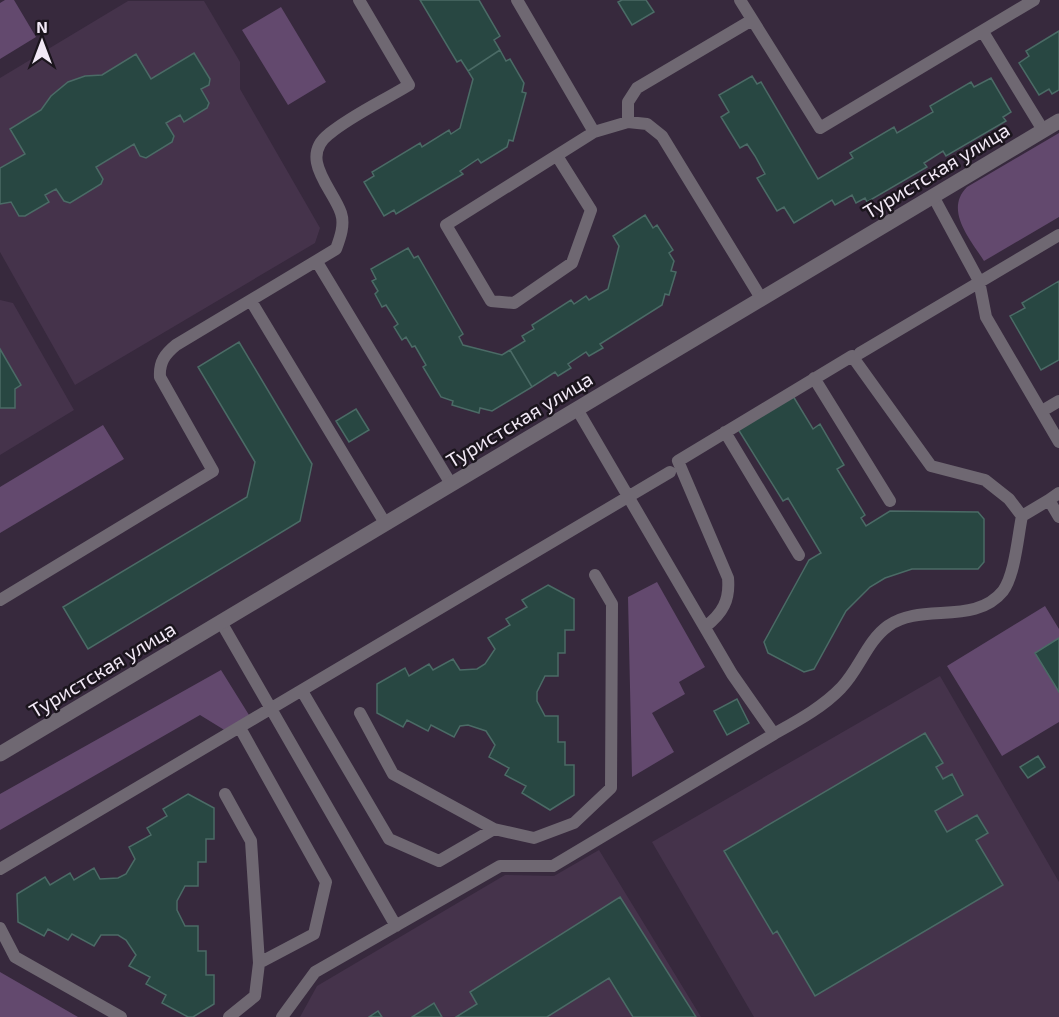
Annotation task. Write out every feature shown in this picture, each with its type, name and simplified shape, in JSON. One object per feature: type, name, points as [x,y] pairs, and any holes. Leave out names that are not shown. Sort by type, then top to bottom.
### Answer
[{"type":"street","name":"Туристская улица","points":[[2,748],[221,622],[1059,121]]},
{"type":"lane","points":[[0,600],[213,471],[160,377],[159,367],[165,354],[176,345],[336,249],[342,233],[342,214],[317,169],[318,150],[327,135],[409,85],[359,0]]},
{"type":"lane","points":[[517,0],[594,132]]},
{"type":"lane","points":[[740,0],[820,128],[1035,0]]},
{"type":"lane","points":[[628,122],[628,102],[637,88],[752,20]]},
{"type":"lane","points":[[983,32],[1043,130]]},
{"type":"lane","points":[[557,156],[591,210],[572,263],[514,303],[491,302],[446,225],[594,132],[628,122],[647,124],[663,136],[761,298]]},
{"type":"lane","points":[[933,196],[979,281],[986,317],[1059,442]]},
{"type":"lane","points":[[860,353],[1059,235]]},
{"type":"lane","points":[[317,262],[451,484]]},
{"type":"lane","points":[[251,301],[386,523]]},
{"type":"lane","points":[[282,1017],[315,972],[500,866],[553,866],[801,720],[842,687],[875,639],[888,626],[905,618],[972,609],[989,603],[1004,590],[1011,573],[1022,516],[1010,499],[985,480],[931,466],[852,356],[678,461],[728,578],[729,594],[723,609],[705,627]]},
{"type":"lane","points":[[814,378],[890,501]]},
{"type":"lane","points":[[1041,411],[1059,401]]},
{"type":"lane","points":[[577,409],[631,497],[732,674],[774,734]]},
{"type":"lane","points":[[725,432],[799,555]]},
{"type":"lane","points":[[0,869],[670,472]]},
{"type":"lane","points":[[1022,516],[1054,497],[1059,517]]},
{"type":"lane","points":[[360,713],[393,774],[494,829],[534,838],[574,822],[610,788],[612,604],[595,575]]},
{"type":"lane","points":[[221,622],[396,926]]},
{"type":"lane","points":[[302,691],[389,839],[439,861],[494,829]]},
{"type":"lane","points":[[240,728],[326,882],[314,934],[259,963]]},
{"type":"lane","points":[[225,794],[251,840],[259,963],[255,996],[229,1017]]},
{"type":"lane","points":[[0,928],[15,957],[121,1017]]},
{"type":"shaded area","points":[[5,0],[14,0],[36,37],[0,59],[0,3]]},
{"type":"shaded area","points":[[128,1],[204,1],[240,62],[240,89],[320,228],[315,243],[75,385],[0,252],[0,78]]},
{"type":"shaded area","points":[[281,7],[326,82],[288,105],[242,30]]},
{"type":"shaded area","points":[[1059,133],[1059,217],[984,261],[962,224],[958,205],[961,196],[967,187]]},
{"type":"shaded area","points":[[0,300],[13,303],[74,410],[0,455]]},
{"type":"shaded area","points":[[103,425],[124,459],[0,533],[0,487]]},
{"type":"shaded area","points":[[657,582],[705,667],[679,682],[685,694],[652,713],[674,752],[632,777],[628,597]]},
{"type":"shaded area","points":[[1045,606],[1059,629],[1059,638],[1035,653],[1059,692],[1059,722],[1002,756],[947,666]]},
{"type":"shaded area","points":[[221,670],[249,715],[226,731],[200,715],[0,830],[0,794]]},
{"type":"shaded area","points":[[940,676],[1059,882],[1059,1017],[754,1017],[652,842]]},
{"type":"shaded area","points":[[599,850],[701,1017],[300,1017],[317,986],[505,875],[554,876]]},
{"type":"shaded area","points":[[0,972],[78,1017],[0,1017]]},
{"type":"building","points":[[420,0],[479,0],[500,36],[494,40],[500,50],[468,71],[461,60],[457,62]]},
{"type":"building","points":[[646,0],[654,12],[632,25],[618,2]]},
{"type":"building","points":[[1059,31],[1059,90],[1052,94],[1049,89],[1039,95],[1019,63],[1029,56],[1026,51]]},
{"type":"building","points":[[500,50],[506,61],[510,59],[524,83],[522,92],[526,93],[513,141],[509,140],[507,147],[481,163],[478,159],[460,171],[463,174],[396,214],[394,210],[384,216],[364,182],[374,176],[372,172],[420,143],[422,147],[449,130],[451,134],[460,128],[473,79],[468,71]]},
{"type":"building","points":[[194,53],[210,79],[209,85],[201,89],[209,103],[207,108],[184,122],[180,115],[166,123],[174,136],[172,142],[146,158],[140,156],[134,144],[96,167],[103,179],[101,184],[70,203],[64,201],[56,189],[45,195],[49,202],[25,216],[19,216],[11,202],[0,204],[0,168],[25,154],[10,129],[41,110],[51,96],[68,82],[85,76],[102,75],[136,54],[151,79]]},
{"type":"building","points":[[752,76],[757,84],[761,82],[818,179],[853,158],[850,153],[894,127],[897,133],[933,112],[930,106],[971,82],[974,87],[991,78],[1011,112],[1003,117],[1006,121],[946,156],[943,151],[924,163],[927,167],[867,202],[865,198],[856,203],[852,195],[835,205],[832,200],[794,223],[784,207],[777,211],[757,178],[765,174],[755,156],[747,144],[740,148],[721,117],[729,112],[719,95]]},
{"type":"building","points":[[645,215],[653,228],[657,225],[673,250],[669,253],[674,261],[671,271],[676,272],[669,295],[665,294],[662,305],[600,344],[603,348],[589,356],[586,352],[568,364],[571,368],[558,376],[555,372],[532,387],[510,350],[525,341],[522,336],[534,329],[532,325],[571,300],[574,304],[586,296],[589,300],[608,289],[619,246],[613,236]]},
{"type":"building","points":[[408,248],[414,258],[418,256],[463,334],[459,337],[463,345],[502,355],[510,350],[532,387],[492,411],[480,408],[479,413],[452,405],[453,401],[441,397],[423,367],[426,365],[415,346],[412,347],[406,337],[402,340],[394,327],[398,324],[386,305],[382,307],[375,294],[378,291],[372,281],[376,279],[371,269]]},
{"type":"building","points":[[1059,281],[1059,360],[1041,370],[1010,316],[1025,308],[1022,303]]},
{"type":"building","points":[[239,342],[312,464],[300,521],[88,649],[63,607],[247,497],[255,462],[198,367]]},
{"type":"building","points":[[0,349],[21,385],[15,389],[15,408],[0,408]]},
{"type":"building","points":[[793,396],[813,429],[820,424],[844,465],[837,469],[865,515],[861,518],[866,526],[890,511],[978,512],[984,519],[984,562],[978,569],[912,569],[885,578],[870,587],[846,611],[814,669],[804,672],[768,653],[764,642],[809,560],[821,553],[788,498],[783,501],[738,429]]},
{"type":"building","points":[[356,409],[369,430],[349,442],[336,421]]},
{"type":"building","points":[[548,585],[574,599],[574,630],[565,630],[565,653],[558,653],[558,676],[545,676],[537,692],[537,701],[545,716],[558,716],[558,742],[565,742],[565,765],[574,765],[574,795],[550,810],[522,793],[526,786],[505,775],[509,768],[489,757],[495,745],[486,731],[468,725],[460,726],[454,737],[431,725],[428,731],[407,720],[403,727],[377,713],[377,684],[405,668],[409,676],[429,664],[433,670],[453,659],[460,670],[477,669],[485,664],[495,649],[488,638],[510,625],[506,619],[527,607],[522,600]]},
{"type":"building","points":[[1059,638],[1059,692],[1035,653]]},
{"type":"building","points":[[737,699],[749,723],[727,735],[714,711]]},
{"type":"building","points":[[925,733],[943,763],[936,767],[943,779],[952,774],[963,795],[935,811],[947,832],[977,815],[988,833],[976,840],[1003,885],[815,996],[777,931],[773,934],[724,851]]},
{"type":"building","points":[[1038,756],[1045,767],[1028,778],[1020,767]]},
{"type":"building","points":[[188,794],[214,808],[214,839],[206,839],[206,862],[198,862],[198,886],[185,886],[177,901],[177,910],[185,926],[198,926],[198,951],[206,951],[206,975],[214,975],[214,1004],[193,1017],[188,1017],[162,1003],[166,995],[146,984],[150,977],[129,966],[136,955],[126,940],[118,935],[101,935],[94,946],[72,934],[68,940],[48,929],[44,936],[18,922],[17,894],[45,877],[50,885],[70,873],[74,880],[94,868],[100,879],[118,878],[126,874],[135,859],[129,847],[151,835],[147,828],[167,816],[163,809]]},
{"type":"building","points":[[620,897],[696,1017],[633,1017],[609,978],[547,1017],[456,1017],[477,1004],[470,992]]},
{"type":"building","points":[[434,1003],[442,1017],[412,1017]]},
{"type":"building","points":[[378,1011],[382,1017],[369,1017]]}]
